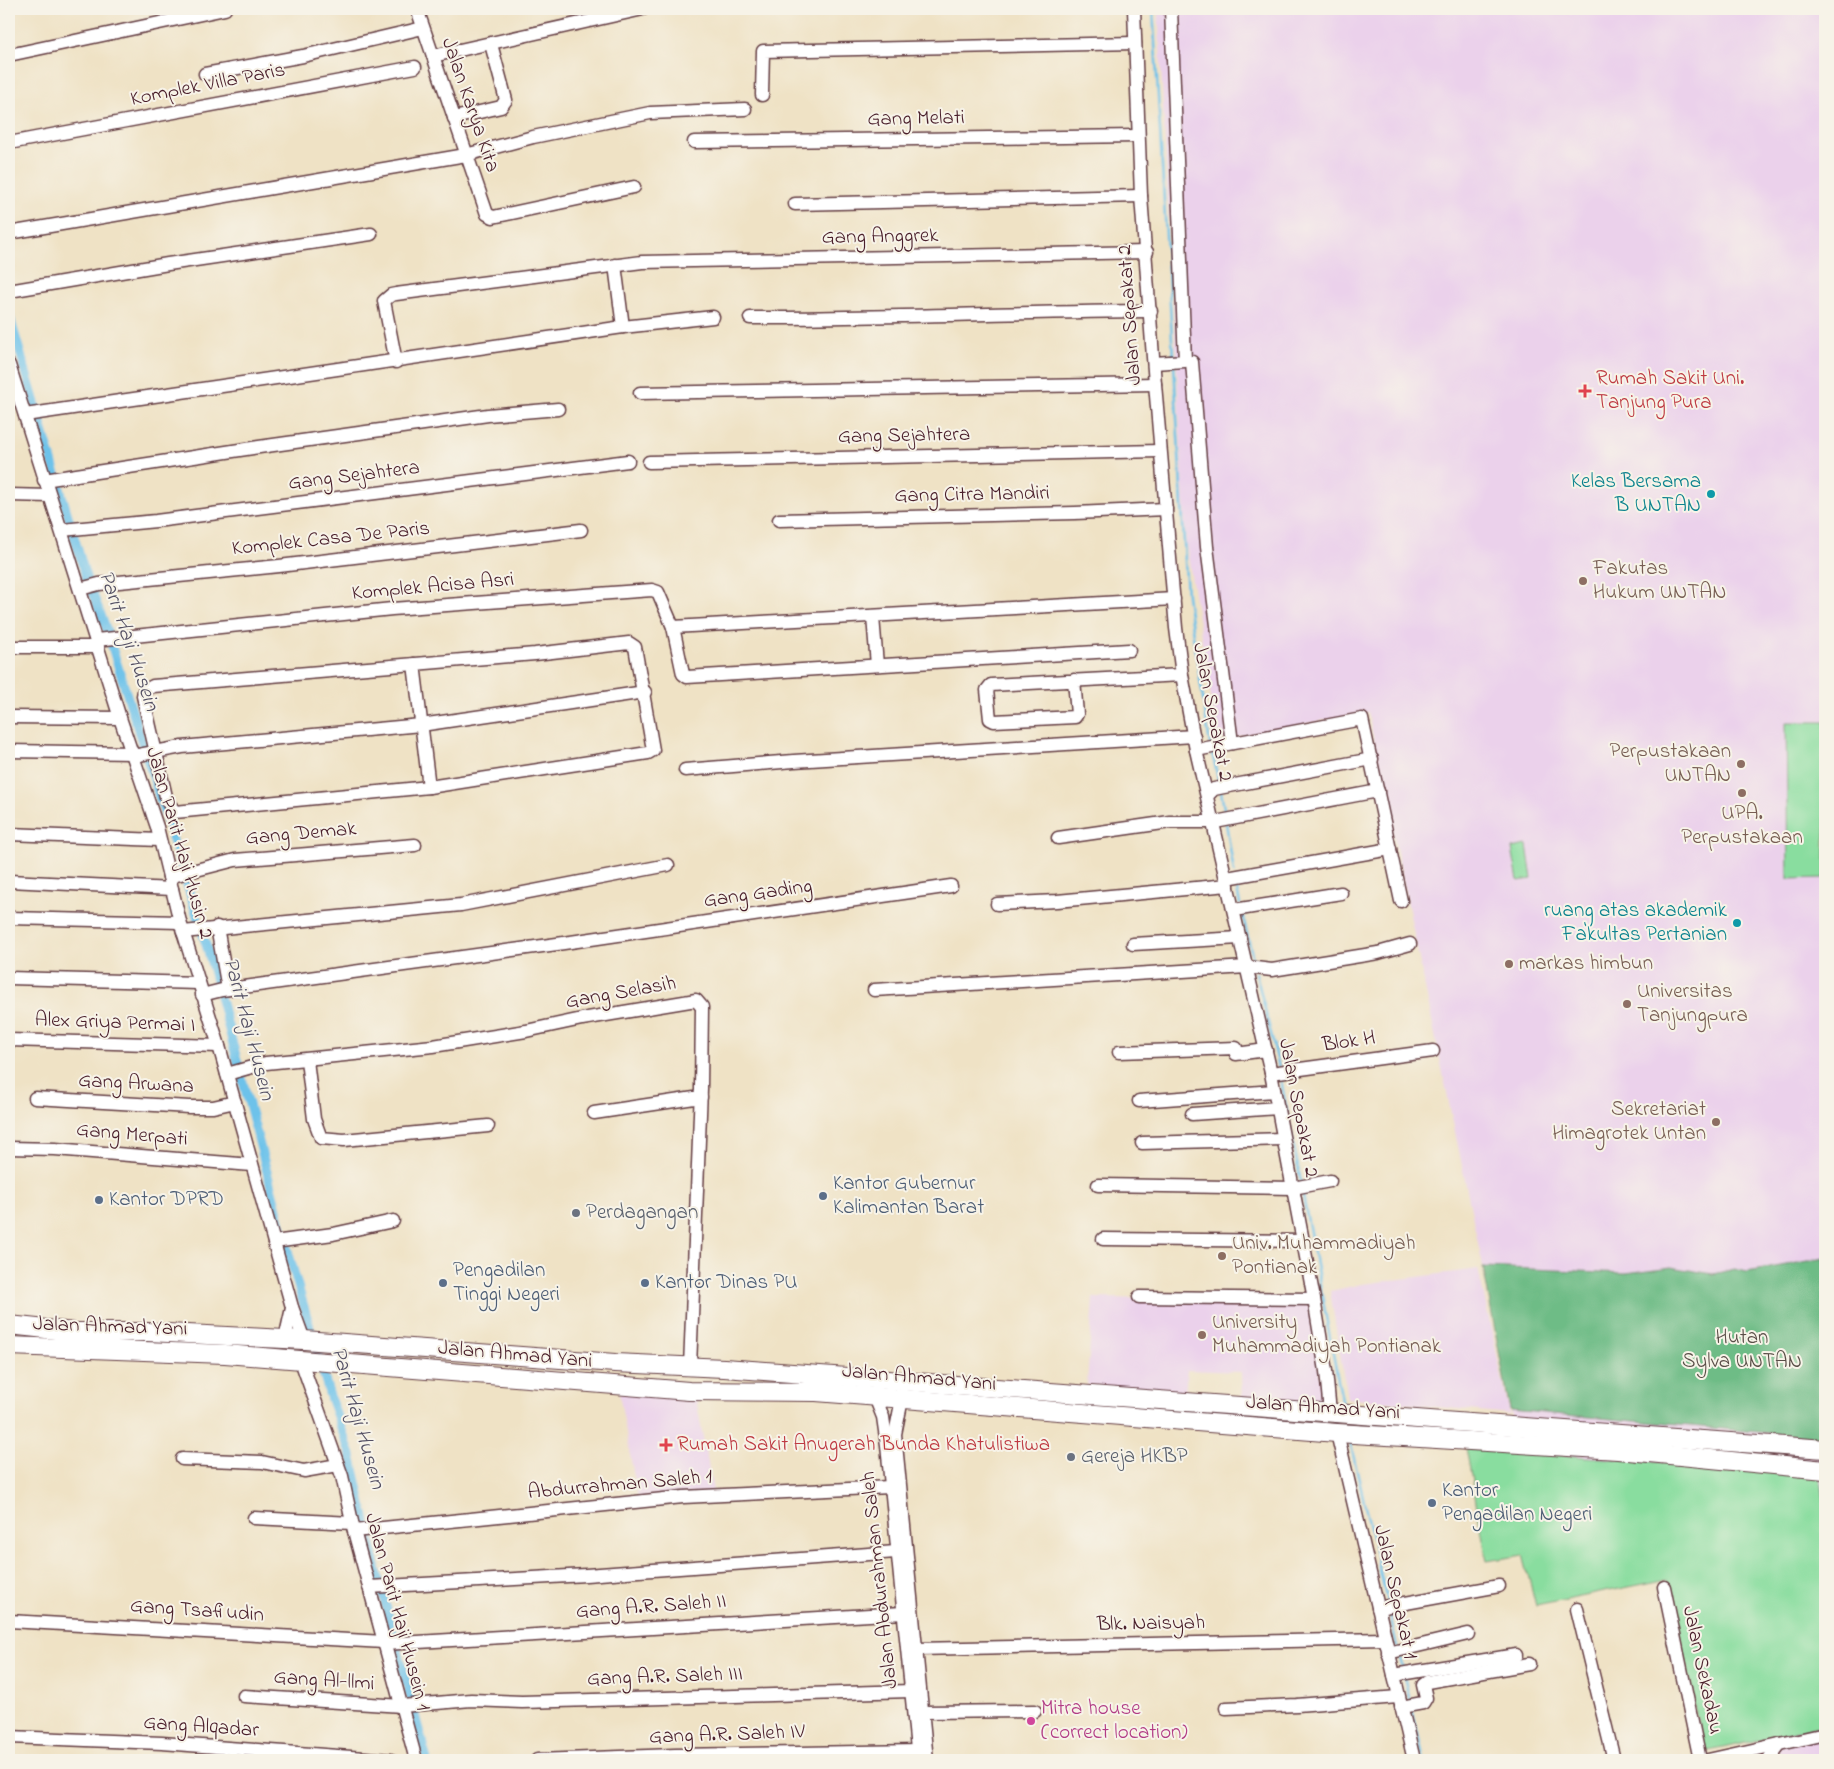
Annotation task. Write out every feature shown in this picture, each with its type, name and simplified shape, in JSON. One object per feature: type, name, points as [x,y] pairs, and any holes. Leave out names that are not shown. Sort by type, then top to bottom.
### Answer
[{"type":"highway","name":"Jalan Ahmad Yani","points":[[9,1325],[74,1332],[148,1332],[286,1339],[615,1363],[724,1368],[1825,1449]]},
{"type":"highway","name":"Jalan Ahmad Yani","points":[[9,1346],[225,1354],[689,1391],[816,1392],[1344,1433],[1618,1450],[1825,1470]]},
{"type":"highway","points":[[614,1385],[615,1363]]},
{"type":"highway","points":[[1259,1426],[1260,1407]]},
{"type":"street","points":[[9,55],[225,9]]},
{"type":"street","name":"Jalan Karya Kita","points":[[417,9],[486,214],[493,217],[634,187]]},
{"type":"street","points":[[432,56],[642,9]]},
{"type":"street","name":"Jalan Sepakat 2","points":[[1134,9],[1141,196],[1151,312],[1160,363],[1155,384],[1182,675],[1194,736],[1205,749],[1215,790],[1217,822],[1240,910],[1240,938],[1256,968],[1266,1050],[1277,1073],[1274,1091],[1284,1139],[1302,1190],[1303,1241],[1311,1259],[1314,1299],[1334,1412]]},
{"type":"street","points":[[1171,9],[1185,320],[1185,361],[1187,362],[1207,547],[1232,743]]},
{"type":"street","points":[[205,74],[303,56],[317,51],[363,43],[423,28]]},
{"type":"street","points":[[762,95],[763,51],[1134,42]]},
{"type":"street","points":[[454,118],[501,108],[505,104],[506,100],[491,44]]},
{"type":"street","name":"Komplek Villa Paris","points":[[9,143],[414,67]]},
{"type":"street","points":[[9,233],[466,155],[533,137],[650,113],[746,109]]},
{"type":"street","name":"Gang Melati","points":[[694,142],[1138,136]]},
{"type":"street","points":[[796,204],[1141,196]]},
{"type":"street","points":[[9,292],[168,264],[371,234]]},
{"type":"street","name":"Gang Anggrek","points":[[396,362],[384,300],[391,295],[642,262],[1147,252]]},
{"type":"street","points":[[615,265],[624,327]]},
{"type":"street","points":[[750,318],[908,318],[1055,312],[1151,312]]},
{"type":"street","points":[[28,415],[624,327],[713,317]]},
{"type":"street","points":[[1160,363],[1187,362]]},
{"type":"street","name":"Jalan Parit Haji Husin 2","points":[[9,365],[28,415],[50,496],[64,529],[83,589],[120,718],[134,755],[172,881],[212,990],[219,1046],[231,1072],[235,1102],[292,1307],[312,1341]]},
{"type":"street","points":[[640,393],[1155,384]]},
{"type":"street","points":[[46,479],[479,417],[558,408]]},
{"type":"street","name":"Gang Sejahtera","points":[[649,462],[1160,451]]},
{"type":"street","name":"Gang Sejahtera","points":[[64,529],[156,521],[628,461]]},
{"type":"street","points":[[9,495],[50,496]]},
{"type":"street","name":"Gang Citra Mandiri","points":[[779,520],[1166,509]]},
{"type":"street","name":"Komplek Casa De Paris","points":[[83,589],[99,584],[279,566],[581,530]]},
{"type":"street","name":"Komplek Acisa Asri","points":[[9,647],[98,642],[121,636],[392,609],[652,590],[658,592],[673,627],[683,674],[686,677],[877,665]]},
{"type":"street","points":[[673,627],[1174,599]]},
{"type":"street","points":[[873,616],[877,665],[1129,650]]},
{"type":"street","points":[[629,643],[636,647],[645,692],[654,747],[648,753],[429,787],[175,812],[167,801],[153,751],[143,696],[148,687],[535,654],[629,643]]},
{"type":"street","points":[[414,664],[429,787]]},
{"type":"street","points":[[1074,680],[1077,714],[1075,717],[994,721],[990,719],[987,690],[991,685],[1074,680],[1182,675]]},
{"type":"street","points":[[9,751],[134,755],[153,751],[421,725],[645,692]]},
{"type":"street","points":[[9,716],[120,718]]},
{"type":"street","points":[[1205,749],[1362,719],[1401,902]]},
{"type":"street","points":[[685,770],[794,761],[1194,736]]},
{"type":"street","points":[[1215,790],[1372,759]]},
{"type":"street","points":[[1058,838],[1170,822],[1217,822],[1378,791]]},
{"type":"street","points":[[9,834],[159,840]]},
{"type":"street","name":"Gang Demak","points":[[9,881],[172,881],[191,871],[235,860],[415,845]]},
{"type":"street","points":[[997,904],[1057,901],[1232,879],[1390,849]]},
{"type":"street","points":[[9,918],[189,928],[217,927],[461,906],[668,864]]},
{"type":"street","name":"Gang Gading","points":[[212,990],[571,942],[951,886]]},
{"type":"street","points":[[1240,910],[1341,893]]},
{"type":"street","points":[[212,990],[217,927]]},
{"type":"street","points":[[1133,944],[1240,938]]},
{"type":"street","points":[[874,990],[1256,968],[1272,970],[1378,952],[1410,944]]},
{"type":"street","name":"Alex Griya Permai I","points":[[9,978],[212,990]]},
{"type":"street","name":"Gang Selasih","points":[[231,1072],[266,1063],[433,1046],[517,1033],[582,1019],[696,1000],[702,1008],[701,1097],[690,1367]]},
{"type":"street","name":"Alex Griya Permai I","points":[[9,1040],[219,1046]]},
{"type":"street","points":[[1119,1052],[1236,1048],[1236,1054],[1266,1050]]},
{"type":"street","name":"Blok H","points":[[1277,1073],[1433,1051]]},
{"type":"street","points":[[307,1060],[314,1119],[320,1138],[344,1140],[488,1126]]},
{"type":"street","points":[[1139,1102],[1274,1091]]},
{"type":"street","points":[[594,1113],[701,1097]]},
{"type":"street","name":"Gang Arwana","points":[[35,1098],[189,1107],[213,1107],[235,1102]]},
{"type":"street","points":[[1192,1114],[1278,1108]]},
{"type":"street","points":[[1142,1143],[1284,1139]]},
{"type":"street","name":"Gang Merpati","points":[[9,1148],[55,1149],[252,1165]]},
{"type":"street","points":[[1098,1185],[1302,1190],[1330,1181]]},
{"type":"street","points":[[274,1242],[333,1234],[393,1221]]},
{"type":"street","points":[[1103,1240],[1303,1241]]},
{"type":"street","points":[[1139,1297],[1314,1299]]},
{"type":"street","points":[[286,1339],[292,1307]]},
{"type":"street","name":"Jalan Parit Haji Husein 1","points":[[314,1362],[338,1465],[356,1528],[377,1586],[390,1643],[410,1705],[416,1760]]},
{"type":"street","name":"Jalan Abdurahman Saleh","points":[[875,1397],[883,1417],[893,1479],[917,1649],[927,1760]]},
{"type":"street","name":"Jalan Abdurahman Saleh","points":[[902,1399],[895,1434],[893,1479],[896,1552],[918,1756]]},
{"type":"street","name":"Jalan Sepakat 1","points":[[1344,1433],[1381,1608],[1385,1638],[1397,1650],[1414,1760]]},
{"type":"street","points":[[182,1459],[262,1462],[304,1471],[338,1465]]},
{"type":"street","name":"Abdurrahman Saleh 1","points":[[254,1518],[356,1528],[376,1527],[893,1479]]},
{"type":"street","points":[[377,1586],[595,1574],[896,1552]]},
{"type":"street","points":[[1381,1608],[1498,1586]]},
{"type":"street","name":"Jalan Sekadau","points":[[1664,1588],[1700,1760]]},
{"type":"street","points":[[1578,1609],[1614,1760]]},
{"type":"street","name":"Gang A.R. Saleh II","points":[[390,1643],[903,1613]]},
{"type":"street","name":"Gang Tsafiudin","points":[[9,1621],[390,1643]]},
{"type":"street","points":[[1397,1650],[1468,1634]]},
{"type":"street","name":"Blk. Naisyah","points":[[917,1649],[1385,1638]]},
{"type":"street","points":[[1401,1674],[1516,1655]]},
{"type":"street","points":[[1226,1708],[1406,1704],[1425,1701],[1423,1685],[1427,1682],[1529,1664]]},
{"type":"street","name":"Gang A.R. Saleh III","points":[[410,1705],[471,1700],[522,1702],[912,1691]]},
{"type":"street","name":"Gang Al-llmi","points":[[244,1696],[410,1705]]},
{"type":"street","points":[[924,1712],[1035,1711]]},
{"type":"street","name":"Jalan Sekadau","points":[[1708,1760],[1825,1734]]},
{"type":"street","name":"Gang Alqadar","points":[[9,1737],[162,1743],[391,1760]]},
{"type":"street","points":[[1768,1760],[1780,1744]]},
{"type":"street","name":"Gang A.R. Saleh IV","points":[[537,1760],[675,1755],[918,1756]]},
{"type":"shaded area","name":"Universitas Tanjungpura","points":[[1158,9],[1825,9],[1825,1760],[1781,1760],[1775,1737],[1705,1752],[1668,1579],[1536,1606],[1505,1451],[1512,1416],[1368,712],[1218,740],[1186,544]]},
{"type":"shaded area","points":[[1478,1269],[1510,1414],[1347,1398],[1330,1291],[1363,1284]]},
{"type":"shaded area","name":"University Muhammadiyah Pontianak","points":[[1093,1298],[1309,1301],[1324,1404],[1242,1401],[1241,1372],[1187,1370],[1185,1395],[1087,1385]]},
{"type":"shaded area","name":"Rumah Sakit Anugerah Bunda Khatulistiwa","points":[[619,1393],[695,1394],[714,1496],[638,1499]]},
{"type":"green space","points":[[1786,722],[1825,722],[1825,878],[1788,879]]},
{"type":"green space","points":[[1527,845],[1532,879],[1518,881],[1512,848]]},
{"type":"green space","name":"Hutan Sylva UNTAN","points":[[1825,1258],[1825,1438],[1510,1410],[1483,1267],[1626,1273],[1671,1267],[1713,1274],[1735,1269],[1747,1272]]},
{"type":"green space","points":[[1466,1448],[1819,1474],[1825,1512],[1825,1725],[1705,1752],[1668,1579],[1536,1606],[1523,1555],[1487,1561]]},
{"type":"waterway","points":[[1153,9],[1173,357]]},
{"type":"waterway","name":"Parit Haji Husein","points":[[9,314],[86,577],[105,625],[208,951],[290,1258],[331,1400],[351,1455],[378,1576],[427,1760]]},
{"type":"waterway","points":[[1174,365],[1187,596],[1210,744]]},
{"type":"waterway","points":[[1212,752],[1219,783]]},
{"type":"waterway","points":[[1221,791],[1225,815]]},
{"type":"waterway","points":[[1226,823],[1234,872]]},
{"type":"waterway","points":[[1235,880],[1240,904]]},
{"type":"waterway","points":[[1242,912],[1254,963]]},
{"type":"waterway","points":[[1256,973],[1279,1067]]},
{"type":"waterway","points":[[1280,1075],[1301,1182]]},
{"type":"waterway","points":[[1302,1190],[1343,1406]]},
{"type":"waterway","points":[[1350,1441],[1387,1601]]},
{"type":"waterway","points":[[1389,1609],[1397,1647]]},
{"type":"waterway","points":[[1399,1655],[1403,1669]]},
{"type":"waterway","points":[[1404,1677],[1410,1701]]},
{"type":"waterway","points":[[1412,1709],[1424,1760]]},
{"type":"place","name":"Rumah Sakit Uni. Tanjung Pura","points":[[1585,391]]},
{"type":"place","name":"Kelas Bersama B UNTAN","points":[[1711,494]]},
{"type":"place","name":"Fakutas Hukum UNTAN","points":[[1583,581]]},
{"type":"place","name":"Perpustakaan UNTAN","points":[[1741,764]]},
{"type":"place","name":"UPA. Perpustakaan","points":[[1742,793]]},
{"type":"place","name":"ruang atas akademik Fakultas Pertanian","points":[[1737,923]]},
{"type":"place","name":"markas himbun","points":[[1509,964]]},
{"type":"place","name":"Universitas Tanjungpura","points":[[1627,1004]]},
{"type":"place","name":"Sekretariat Himagrotek Untan","points":[[1716,1122]]},
{"type":"place","name":"Kantor Gubernur Kalimantan Barat","points":[[823,1196]]},
{"type":"place","name":"Kantor DPRD","points":[[99,1200]]},
{"type":"place","name":"Perdagangan","points":[[576,1213]]},
{"type":"place","name":"Univ. Muhammadiyah Pontianak","points":[[1222,1256]]},
{"type":"place","name":"Pengadilan Tinggi Negeri","points":[[443,1283]]},
{"type":"place","name":"Kantor Dinas PU","points":[[645,1283]]},
{"type":"place","name":"University Muhammadiyah Pontianak","points":[[1202,1335]]},
{"type":"place","name":"Rumah Sakit Anugerah Bunda Khatulistiwa","points":[[666,1445]]},
{"type":"place","name":"Gereja HKBP","points":[[1071,1457]]},
{"type":"place","name":"Kantor Pengadilan Negeri","points":[[1432,1503]]},
{"type":"place","name":"Mitra house (correct location)","points":[[1031,1721]]}]
